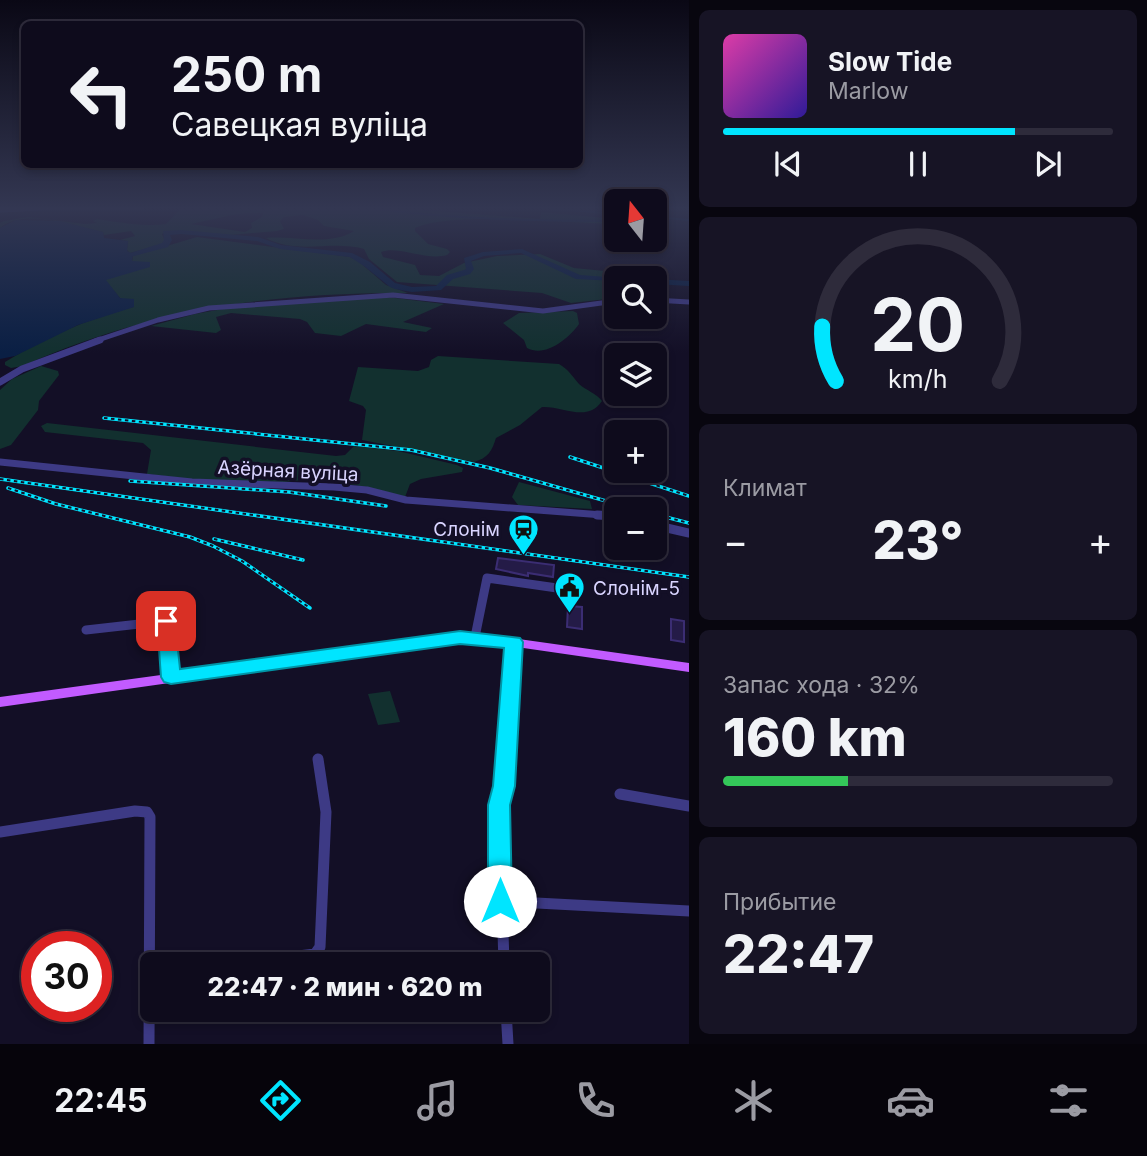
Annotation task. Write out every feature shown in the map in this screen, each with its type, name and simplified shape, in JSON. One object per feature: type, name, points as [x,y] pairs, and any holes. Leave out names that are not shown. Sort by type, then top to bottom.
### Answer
[{"type":"main road","points":[[0,702],[474,637],[688,668]]},
{"type":"street","points":[[0,382],[53,356],[109,336],[158,320],[216,307],[393,295],[543,311],[604,302]]},
{"type":"street","points":[[667,301],[688,302]]},
{"type":"street","name":"Азёрная вуліца","points":[[0,462],[192,482],[334,487],[367,490],[406,500],[604,515]]},
{"type":"street","points":[[667,528],[688,533]]},
{"type":"street","points":[[474,637],[487,578],[557,589]]},
{"type":"street","points":[[86,630],[166,621],[171,677]]},
{"type":"street","points":[[503,952],[499,805],[504,786],[514,642]]},
{"type":"street","points":[[316,952],[320,947],[326,812],[318,759]]},
{"type":"street","points":[[620,794],[688,806]]},
{"type":"street","points":[[0,832],[135,811],[147,812],[150,817],[151,952]]},
{"type":"street","points":[[500,901],[688,911]]},
{"type":"street","points":[[149,1044],[150,1022]]},
{"type":"street","points":[[507,1022],[508,1044]]},
{"type":"green space","points":[[133,256],[350,257],[386,285],[408,293],[308,296],[211,308],[116,331],[23,366],[11,368],[5,365],[5,362],[51,337],[83,323],[133,307],[120,298],[105,280],[132,262]]},
{"type":"green space","points":[[367,256],[382,256],[415,265],[420,275],[439,276],[464,263],[497,256],[544,256],[574,268],[604,271],[604,299],[571,303],[542,293],[397,282]]},
{"type":"green space","points":[[387,297],[444,304],[403,322],[432,328],[426,332],[366,324],[341,336],[315,333],[307,322],[300,319],[231,313],[216,317],[221,330],[216,333],[151,326],[228,308]]},
{"type":"green space","points":[[519,313],[577,313],[579,324],[556,345],[542,350],[527,348],[524,340],[503,323]]},
{"type":"green space","points":[[438,356],[559,364],[579,384],[602,401],[596,408],[582,412],[542,407],[520,425],[496,438],[489,453],[474,462],[362,440],[366,410],[363,406],[349,401],[358,367],[418,371],[429,367],[431,360]]},
{"type":"green space","points":[[41,366],[58,371],[59,375],[39,401],[38,410],[11,445],[0,449],[0,390],[12,379]]},
{"type":"green space","points":[[47,423],[336,456],[345,455],[354,446],[398,451],[463,468],[462,472],[421,479],[410,484],[405,497],[367,487],[311,479],[283,482],[198,480],[147,474],[151,450],[143,443],[45,432],[41,426]]},
{"type":"green space","points":[[519,482],[590,501],[592,509],[518,505],[512,497]]},
{"type":"green space","points":[[390,691],[400,722],[378,725],[368,694]]},
{"type":"water","points":[[0,256],[133,256],[132,261],[150,262],[150,267],[106,280],[120,298],[134,299],[134,307],[78,325],[15,356],[0,359]]},
{"type":"building","points":[[498,558],[554,565],[553,577],[528,573],[528,576],[496,569]]},
{"type":"building","points":[[568,606],[582,607],[582,629],[567,627]]},
{"type":"building","points":[[671,619],[684,621],[684,642],[671,640]]},
{"type":"waterway","points":[[119,258],[127,256]]},
{"type":"waterway","points":[[353,256],[392,285],[405,289],[438,288],[450,277],[467,272],[470,269],[467,260],[478,256]]},
{"type":"waterway","points":[[532,256],[579,277],[604,278]]},
{"type":"waterway","points":[[667,282],[689,284]]},
{"type":"railway","points":[[104,418],[411,450],[490,468],[604,500]]},
{"type":"railway","points":[[570,457],[689,496]]},
{"type":"railway","points":[[0,479],[689,577]]},
{"type":"railway","points":[[130,481],[289,492],[386,506]]},
{"type":"railway","points":[[8,488],[56,504],[190,537],[213,546],[242,561],[310,608]]},
{"type":"railway","points":[[667,517],[689,523]]},
{"type":"railway","points":[[214,539],[303,560]]},
{"type":"place","name":"Слонім","points":[[523,556]]},
{"type":"place","name":"Слонім-5","points":[[570,615]]},
{"type":"route","points":[[166,621],[171,677],[460,638],[514,642],[504,786],[499,805],[500,901]]}]
